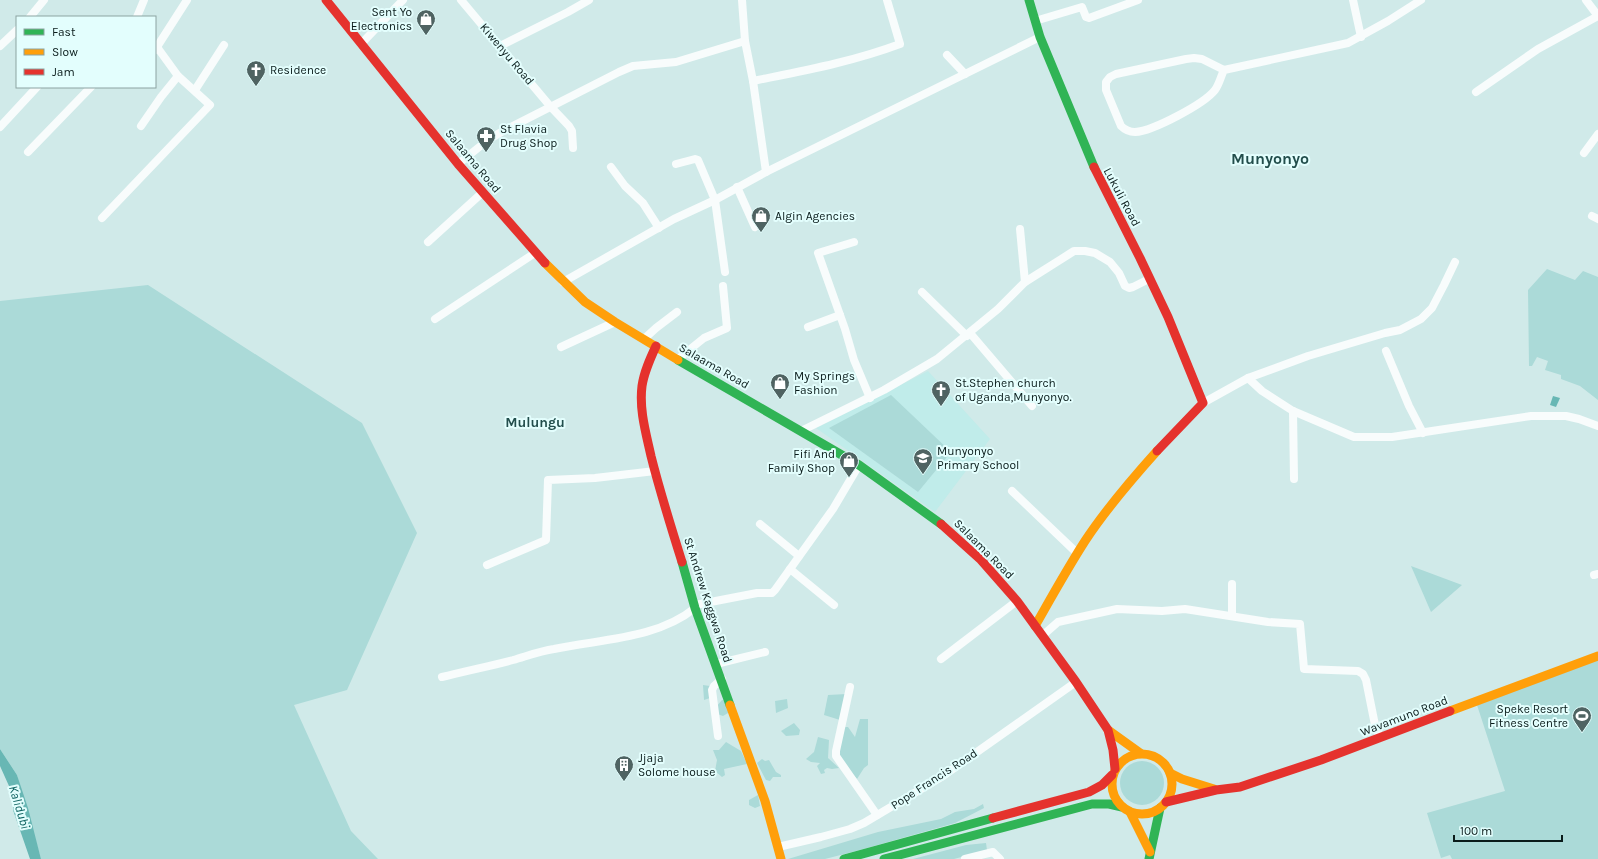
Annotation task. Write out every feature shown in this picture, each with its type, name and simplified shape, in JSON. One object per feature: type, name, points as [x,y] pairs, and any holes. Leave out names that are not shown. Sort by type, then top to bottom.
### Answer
[{"type":"main road","name":"Salaama Road","points":[[326,0],[482,192],[535,253],[585,302],[615,322],[859,465],[911,500],[957,537],[982,560],[1017,601],[1076,682],[1108,730],[1113,750],[1114,772]]},
{"type":"main road","name":"Lukuli Road","points":[[1029,0],[1040,37],[1094,168],[1168,317],[1203,403]]},
{"type":"main road","name":"St Andrew Kaggwa Road","points":[[656,346],[645,372],[641,397],[643,418],[655,471],[695,606],[765,801],[781,858]]},
{"type":"main road","points":[[1035,626],[1077,553],[1093,529],[1152,456],[1203,403]]},
{"type":"main road","name":"Wavamuno Road","points":[[1163,805],[1216,790],[1240,787],[1380,738],[1598,656]]},
{"type":"main road","name":"Salaama Road","points":[[1108,730],[1140,753]]},
{"type":"main road","points":[[844,859],[1090,792],[1102,785],[1128,756],[1140,753],[1150,754],[1158,758],[1165,765],[1170,773],[1172,788],[1163,805],[1150,855]]},
{"type":"main road","points":[[1114,772],[1111,784],[1112,793],[1116,801],[1126,810],[1150,855]]},
{"type":"main road","name":"Wavamuno Road","points":[[1170,773],[1195,784],[1216,790]]},
{"type":"main road","points":[[884,859],[1092,804],[1109,804],[1126,810],[1145,814],[1163,805]]},
{"type":"street","points":[[31,16],[44,0]]},
{"type":"street","points":[[137,16],[144,0]]},
{"type":"street","points":[[102,218],[210,105],[178,76],[156,48],[187,0]]},
{"type":"street","points":[[361,44],[403,0]]},
{"type":"street","points":[[500,46],[589,0]]},
{"type":"street","points":[[742,0],[746,41],[766,172]]},
{"type":"street","points":[[753,81],[840,62],[900,44],[887,0]]},
{"type":"street","points":[[1035,21],[1080,3],[1086,18],[1090,18],[1138,0]]},
{"type":"street","points":[[1353,0],[1361,37]]},
{"type":"street","points":[[1224,70],[1215,90],[1203,101],[1175,117],[1146,130],[1134,132],[1125,130],[1121,126],[1106,90],[1106,82],[1110,77],[1116,74],[1186,59],[1202,59],[1224,70],[1348,43],[1361,37],[1420,0]]},
{"type":"street","points":[[1476,92],[1538,49],[1598,16],[1586,0]]},
{"type":"street","name":"Kiwenyu Road","points":[[463,1],[550,106],[569,126],[572,131],[573,148]]},
{"type":"street","points":[[0,46],[16,31]]},
{"type":"street","points":[[563,282],[659,228],[766,172],[1040,37]]},
{"type":"street","points":[[458,164],[488,140],[550,106],[631,67],[676,62],[746,41]]},
{"type":"street","points":[[195,90],[224,45]]},
{"type":"street","points":[[947,56],[965,74]]},
{"type":"street","points":[[141,126],[178,76]]},
{"type":"street","points":[[0,127],[36,88]]},
{"type":"street","points":[[28,152],[90,88]]},
{"type":"street","points":[[1584,153],[1598,134]]},
{"type":"street","points":[[676,164],[695,159],[698,160],[715,200],[725,272]]},
{"type":"street","points":[[611,167],[625,186],[643,203],[659,228]]},
{"type":"street","points":[[737,187],[755,227]]},
{"type":"street","points":[[428,242],[482,192]]},
{"type":"street","points":[[1020,229],[1025,282]]},
{"type":"street","points":[[854,242],[818,253],[854,360],[870,398]]},
{"type":"street","points":[[801,431],[870,398],[937,359],[969,335],[998,310],[1025,282],[1074,251],[1096,253],[1110,262],[1125,286],[1129,288],[1149,279]]},
{"type":"street","points":[[435,319],[535,253]]},
{"type":"street","points":[[1203,403],[1248,378],[1308,356],[1400,330],[1421,319],[1432,308],[1455,262]]},
{"type":"street","points":[[678,359],[704,338],[727,328],[723,286]]},
{"type":"street","points":[[922,292],[969,335],[1032,406]]},
{"type":"street","points":[[644,339],[677,312]]},
{"type":"street","points":[[808,327],[840,315]]},
{"type":"street","points":[[561,347],[615,322]]},
{"type":"street","points":[[1386,351],[1408,406],[1423,433]]},
{"type":"street","points":[[1248,378],[1262,391],[1293,411],[1354,437],[1392,437],[1531,416],[1566,416],[1579,418],[1598,426]]},
{"type":"street","points":[[1293,411],[1294,479]]},
{"type":"street","points":[[442,677],[515,660],[542,651],[650,631],[686,616],[695,606],[757,593],[772,593],[831,512],[859,465]]},
{"type":"street","points":[[487,565],[546,540],[548,480],[595,478],[655,471]]},
{"type":"street","points":[[1012,491],[1077,553]]},
{"type":"street","points":[[760,524],[799,556]]},
{"type":"street","points":[[790,569],[834,605]]},
{"type":"street","points":[[1232,584],[1232,615]]},
{"type":"street","points":[[941,659],[1017,601]]},
{"type":"street","points":[[1042,636],[1058,622],[1116,609],[1162,611],[1185,609],[1232,615],[1268,622],[1300,624],[1304,669],[1358,671],[1363,674],[1366,680],[1375,725],[1380,738]]},
{"type":"street","points":[[716,664],[765,652]]},
{"type":"street","points":[[718,736],[712,690],[714,686],[722,679]]},
{"type":"street","name":"Pope Francis Road","points":[[778,847],[850,829],[876,815],[943,776],[1076,682]]},
{"type":"street","points":[[850,687],[836,756],[876,815]]},
{"type":"street","points":[[965,859],[993,852],[1000,859]]},
{"type":"shaded area","points":[[1547,269],[1575,280],[1583,271],[1598,277],[1598,400],[1580,386],[1561,379],[1561,375],[1545,370],[1548,361],[1537,357],[1532,366],[1529,366],[1528,290]]},
{"type":"shaded area","points":[[148,285],[362,423],[417,533],[347,690],[294,705],[351,831],[378,859],[41,859],[17,775],[0,749],[0,301]]},
{"type":"shaded area","name":"Munyonyo Primary School","points":[[928,371],[990,439],[935,512],[816,428]]},
{"type":"shaded area","points":[[891,395],[951,452],[918,492],[829,428]]},
{"type":"shaded area","points":[[1411,566],[1462,585],[1431,612]]},
{"type":"shaded area","points":[[1598,660],[1598,859],[1452,859],[1450,855],[1441,858],[1427,813],[1505,791],[1477,705]]},
{"type":"shaded area","points":[[703,685],[710,686],[713,697],[704,700]]},
{"type":"shaded area","points":[[847,694],[840,720],[824,715],[828,695]]},
{"type":"shaded area","points":[[787,699],[788,708],[776,713],[775,701]]},
{"type":"shaded area","points":[[722,700],[729,701],[728,713],[723,716],[717,714],[716,707]]},
{"type":"shaded area","points":[[860,719],[868,719],[868,765],[864,768],[857,779],[836,756],[842,727],[848,727],[855,737]]},
{"type":"shaded area","points":[[794,723],[800,730],[799,735],[786,736],[781,731]]},
{"type":"shaded area","points":[[818,737],[829,740],[828,758],[839,768],[827,768],[824,770],[825,773],[821,774],[817,766],[820,763],[811,762],[806,759],[814,752]]},
{"type":"shaded area","points":[[726,742],[741,751],[747,764],[724,769],[725,775],[722,777],[715,771],[717,760],[713,750],[719,750]]},
{"type":"shaded area","points":[[762,759],[765,761],[769,760],[776,772],[781,775],[781,777],[773,777],[770,781],[766,780],[757,763]]},
{"type":"shaded area","points":[[1138,761],[1146,761],[1158,767],[1164,779],[1164,787],[1158,799],[1146,805],[1138,805],[1126,799],[1120,787],[1120,779],[1126,767]]},
{"type":"shaded area","points":[[758,795],[760,806],[755,808],[749,805],[749,800]]},
{"type":"shaded area","points":[[983,804],[984,808],[955,823],[860,850],[825,859],[788,859],[878,832],[941,819],[955,812],[974,809]]},
{"type":"shaded area","points":[[986,843],[987,850],[954,859],[913,859],[966,845]]},
{"type":"water","points":[[1553,396],[1560,398],[1556,407],[1550,405]]},
{"type":"water","name":"Kalidubi","points":[[0,749],[17,775],[28,808],[41,859],[30,859],[13,810],[13,801],[9,786],[0,766]]},
{"type":"traffic: fast","points":[[1029,0],[1040,37],[1094,167]]},
{"type":"traffic: fast","points":[[678,360],[859,465],[941,524]]},
{"type":"traffic: fast","points":[[682,562],[695,608],[730,705]]},
{"type":"traffic: fast","points":[[884,859],[1092,804],[1109,804],[1122,807]]},
{"type":"traffic: fast","points":[[1149,859],[1160,808]]},
{"type":"traffic: fast","points":[[844,859],[993,818]]},
{"type":"traffic: slow","points":[[545,263],[585,302],[678,360]]},
{"type":"traffic: slow","points":[[1035,626],[1093,529],[1119,495],[1157,451]]},
{"type":"traffic: slow","points":[[1450,711],[1598,656]]},
{"type":"traffic: slow","points":[[730,705],[765,801],[781,859]]},
{"type":"traffic: slow","points":[[1108,730],[1140,753]]},
{"type":"traffic: slow","points":[[1136,754],[1148,754],[1159,759],[1167,767],[1172,778],[1172,784],[1170,796],[1159,809],[1148,814],[1136,814],[1125,809],[1117,801],[1112,790],[1112,778],[1117,767],[1125,759],[1136,754]]},
{"type":"traffic: slow","points":[[1170,773],[1182,779],[1214,789]]},
{"type":"traffic: slow","points":[[1130,812],[1150,852]]},
{"type":"traffic: jam","points":[[326,0],[458,164],[545,263]]},
{"type":"traffic: jam","points":[[1094,167],[1168,317],[1203,403],[1157,451]]},
{"type":"traffic: jam","points":[[656,346],[643,381],[641,395],[642,413],[654,469],[682,562]]},
{"type":"traffic: jam","points":[[941,524],[981,560],[1017,601],[1076,682],[1108,730],[1113,750],[1115,769]]},
{"type":"traffic: jam","points":[[1166,802],[1216,790],[1240,787],[1321,760],[1450,711]]},
{"type":"traffic: jam","points":[[993,818],[1089,792],[1102,785],[1112,775]]},
{"type":"place","name":"Sent Yo Electronics","points":[[426,36]]},
{"type":"place","name":"Residence","points":[[256,87]]},
{"type":"place","name":"St Flavia Drug Shop","points":[[486,153]]},
{"type":"place","name":"Algin Agencies","points":[[761,233]]},
{"type":"place","name":"My Springs Fashion","points":[[780,400]]},
{"type":"place","name":"St.Stephen church of Uganda,Munyonyo.","points":[[941,407]]},
{"type":"place","name":"Munyonyo Primary School","points":[[923,475]]},
{"type":"place","name":"Fifi And Family Shop","points":[[849,478]]},
{"type":"place","name":"Speke Resort Fitness Centre","points":[[1582,733]]},
{"type":"place","name":"Jjaja Solome house","points":[[624,782]]},
{"type":"district","name":"Munyonyo","points":[[1270,158]]},
{"type":"district","name":"Mulungu","points":[[535,422]]}]
